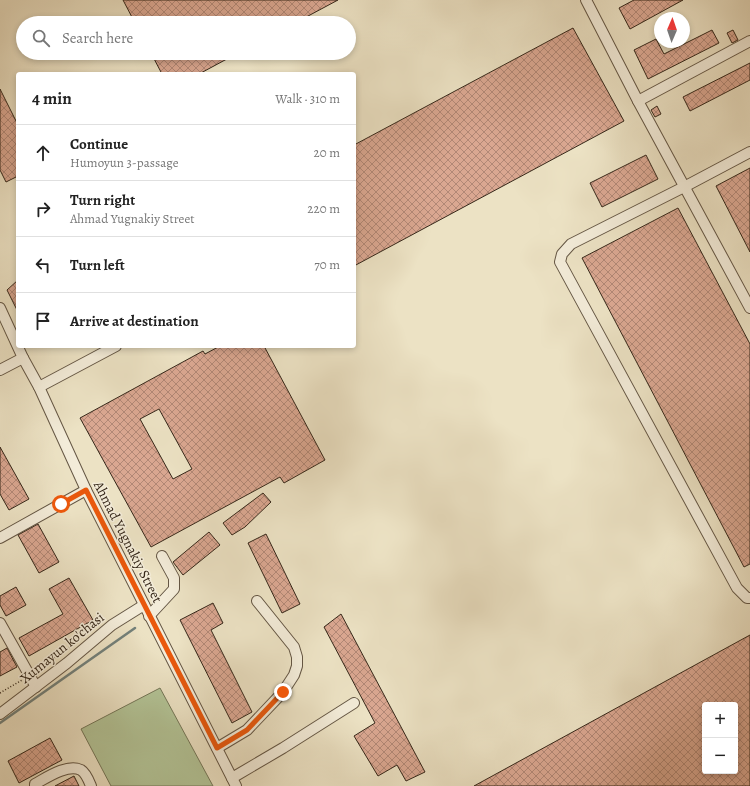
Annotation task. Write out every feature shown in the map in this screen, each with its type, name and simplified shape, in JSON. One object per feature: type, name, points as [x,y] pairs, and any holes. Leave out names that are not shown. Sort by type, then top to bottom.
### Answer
[{"type":"street","points":[[586,0],[638,101],[750,308]]},
{"type":"street","points":[[638,101],[750,41]]},
{"type":"street","points":[[750,152],[571,244],[562,254],[560,262],[737,588],[747,598],[750,598]]},
{"type":"street","name":"Ahmad Yugnakiy Street","points":[[0,308],[16,343]]},
{"type":"street","name":"Ahmad Yugnakiy Street","points":[[18,348],[39,387],[86,490],[234,782]]},
{"type":"street","points":[[39,387],[112,348]]},
{"type":"street","points":[[0,370],[23,358]]},
{"type":"street","points":[[0,538],[86,490]]},
{"type":"street","points":[[149,616],[174,589],[174,578],[162,556]]},
{"type":"street","points":[[217,748],[247,730],[283,692],[294,675],[297,666],[297,657],[294,647],[256,601]]},
{"type":"street","name":"Xumayun ko'chasi","points":[[0,714],[67,663],[112,625],[144,604]]},
{"type":"street","points":[[0,624],[36,687]]},
{"type":"street","points":[[234,782],[283,748],[354,703]]},
{"type":"street","points":[[35,786],[35,784],[57,772],[68,769],[80,769],[85,774],[91,786]]},
{"type":"path","points":[[0,693],[30,675],[76,643]]},
{"type":"green space","points":[[160,688],[213,786],[111,786],[81,729]]},
{"type":"building","points":[[123,0],[338,0],[308,16],[131,16]]},
{"type":"building","points":[[634,0],[683,0],[661,12],[654,12],[654,16],[630,29],[619,8]]},
{"type":"building","points":[[573,28],[624,121],[356,265],[356,144]]},
{"type":"building","points":[[712,30],[719,43],[648,79],[634,50],[654,40],[654,48],[661,48],[664,54],[676,48],[690,48],[690,41]]},
{"type":"building","points":[[733,30],[738,40],[732,43],[727,33]]},
{"type":"building","points":[[155,60],[225,60],[203,72],[161,72]]},
{"type":"building","points":[[750,63],[750,80],[690,111],[683,97]]},
{"type":"building","points":[[0,89],[16,121],[16,177],[6,182],[0,170]]},
{"type":"building","points":[[657,106],[661,114],[655,117],[651,110]]},
{"type":"building","points":[[646,155],[658,179],[602,207],[590,183]]},
{"type":"building","points":[[750,168],[750,252],[716,186]]},
{"type":"building","points":[[678,208],[750,344],[750,564],[744,567],[582,258]]},
{"type":"building","points":[[16,282],[16,308],[7,290]]},
{"type":"building","points":[[216,348],[265,348],[325,460],[284,483],[280,477],[151,547],[80,418],[203,351],[205,354]],"holes":[[[159,409],[192,469],[173,479],[140,419]]]},
{"type":"building","points":[[0,447],[29,499],[9,510],[0,494]]},
{"type":"building","points":[[263,493],[271,502],[245,527],[232,535],[223,523]]},
{"type":"building","points":[[38,524],[59,562],[39,573],[18,535]]},
{"type":"building","points":[[209,532],[220,545],[183,575],[173,562]]},
{"type":"building","points":[[266,534],[300,604],[282,613],[248,543]]},
{"type":"building","points":[[69,578],[93,620],[29,656],[19,638],[63,614],[49,589]]},
{"type":"building","points":[[16,587],[26,605],[6,616],[0,605],[0,596]]},
{"type":"building","points":[[213,603],[223,623],[211,630],[252,712],[232,723],[180,620]]},
{"type":"building","points":[[341,614],[425,772],[406,781],[397,765],[378,776],[354,736],[375,723],[324,627]]},
{"type":"building","points":[[750,635],[750,786],[474,786]]},
{"type":"building","points":[[7,648],[17,667],[0,676],[0,652]]},
{"type":"building","points":[[50,738],[62,760],[19,783],[8,761]]},
{"type":"building","points":[[74,776],[79,786],[55,786]]},
{"type":"waterway","points":[[0,723],[135,628]]},
{"type":"route","points":[[61,504],[86,490],[217,748],[247,730],[283,692]]}]
